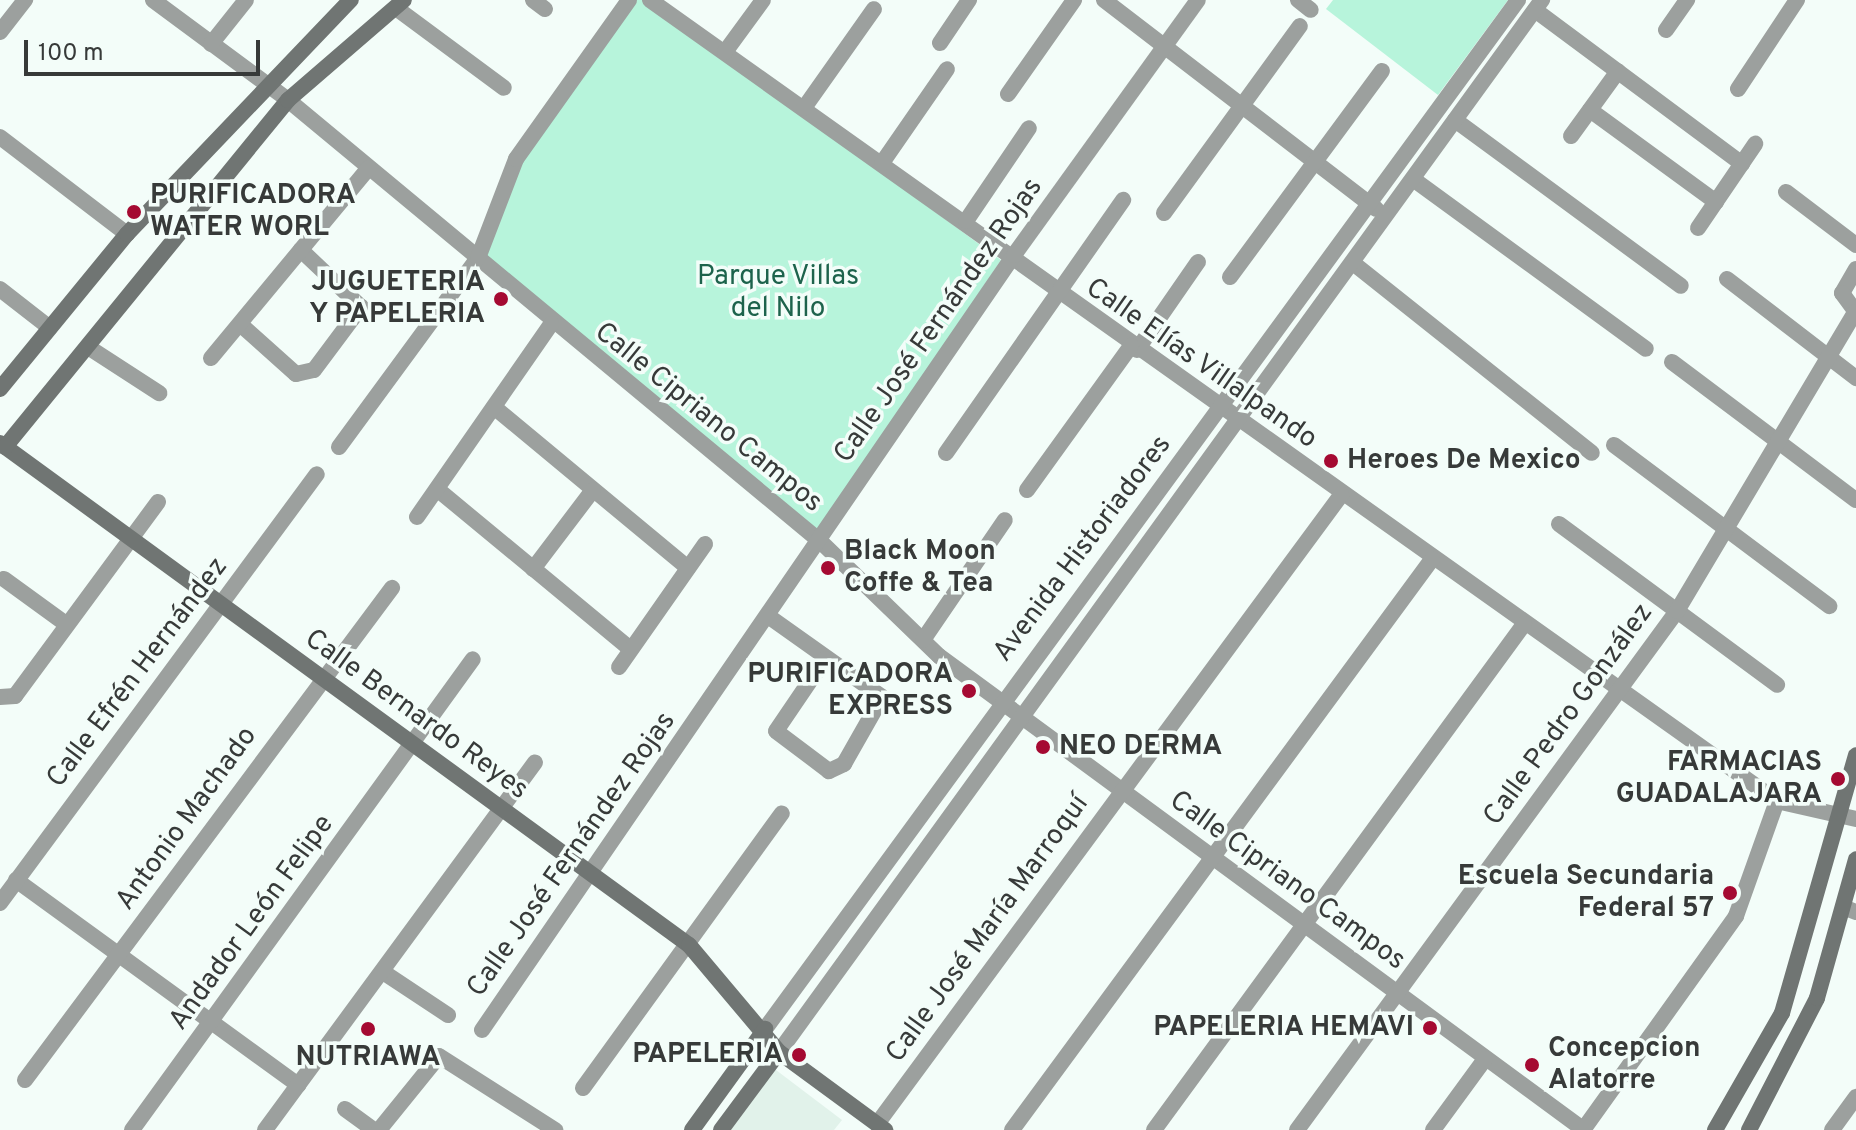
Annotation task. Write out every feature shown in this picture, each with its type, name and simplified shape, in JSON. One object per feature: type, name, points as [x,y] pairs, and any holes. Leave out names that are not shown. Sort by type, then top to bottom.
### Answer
[{"type":"street","points":[[0,32],[25,0]]},
{"type":"street","name":"Calle Cipriano Campos","points":[[153,0],[288,100],[478,258],[551,324],[821,542],[923,640],[1001,703],[1584,1130]]},
{"type":"street","points":[[211,44],[246,0]]},
{"type":"street","points":[[0,389],[127,234],[264,84],[351,0]]},
{"type":"street","points":[[339,447],[478,258],[516,159],[629,0]]},
{"type":"street","name":"Calle Elías Villalpando","points":[[650,0],[1014,255],[1059,294],[1238,422],[1777,801],[1856,819]]},
{"type":"street","points":[[725,52],[763,0]]},
{"type":"street","points":[[940,43],[969,0]]},
{"type":"street","points":[[1008,94],[1074,0]]},
{"type":"street","points":[[1104,0],[1387,218]]},
{"type":"street","name":"Calle José Fernández Rojas","points":[[482,1030],[592,877],[1014,255],[1198,0]]},
{"type":"street","name":"Avenida Historiadores","points":[[692,1130],[1001,703],[1518,0]]},
{"type":"street","points":[[1666,30],[1687,0]]},
{"type":"street","points":[[1738,89],[1797,0]]},
{"type":"street","points":[[2,448],[288,100],[400,4],[504,88]]},
{"type":"street","points":[[1538,5],[1618,71],[1742,164]]},
{"type":"street","name":"Avenida Historiadores","points":[[721,1130],[1387,218],[1538,5]]},
{"type":"street","points":[[804,108],[874,9]]},
{"type":"street","points":[[1164,213],[1300,26]]},
{"type":"street","points":[[882,163],[947,69]]},
{"type":"street","points":[[1230,277],[1382,71]]},
{"type":"street","points":[[1571,136],[1618,71]]},
{"type":"street","points":[[1590,110],[1716,202]]},
{"type":"street","points":[[1455,120],[1681,286]]},
{"type":"street","points":[[966,221],[1029,128]]},
{"type":"street","points":[[0,137],[127,234]]},
{"type":"street","points":[[1698,228],[1755,144]]},
{"type":"street","points":[[211,358],[369,168]]},
{"type":"street","points":[[1413,179],[1646,349]]},
{"type":"street","points":[[1786,192],[1856,245]]},
{"type":"street","points":[[946,453],[1123,200]]},
{"type":"street","points":[[240,324],[296,374],[306,374],[361,307],[301,250]]},
{"type":"street","points":[[1027,490],[1198,262]]},
{"type":"street","points":[[1353,263],[1592,453]]},
{"type":"street","points":[[1855,312],[1842,293],[1856,269]]},
{"type":"street","points":[[1727,279],[1856,378]]},
{"type":"street","points":[[0,289],[50,328]]},
{"type":"street","name":"Calle Pedro González","points":[[1297,1130],[1677,611],[1781,444],[1855,312]]},
{"type":"street","points":[[417,517],[551,324]]},
{"type":"street","points":[[88,347],[159,393]]},
{"type":"street","points":[[1672,362],[1856,500]]},
{"type":"street","points":[[494,407],[688,568]]},
{"type":"street","points":[[1614,445],[1829,606]]},
{"type":"street","name":"Calle Bernardo Reyes","points":[[2,448],[131,538],[689,945],[765,1029],[779,1052]]},
{"type":"street","name":"Calle Efrén Hernández","points":[[0,903],[317,474]]},
{"type":"street","points":[[437,489],[629,648]]},
{"type":"street","points":[[533,569],[593,490]]},
{"type":"street","name":"Calle José María Marroquí","points":[[881,1127],[1120,792],[1341,495]]},
{"type":"street","points":[[0,697],[15,696],[158,502]]},
{"type":"street","points":[[923,640],[1005,520]]},
{"type":"street","points":[[1559,524],[1777,685]]},
{"type":"street","points":[[619,667],[629,648],[705,544]]},
{"type":"street","points":[[1012,1130],[1432,559]]},
{"type":"street","points":[[4,579],[66,624]]},
{"type":"street","name":"Antonio Machado","points":[[25,1080],[321,678],[392,588]]},
{"type":"street","points":[[768,616],[882,701],[836,770],[824,770],[776,731],[825,659]]},
{"type":"street","points":[[1154,1130],[1524,624]]},
{"type":"street","name":"Andador León Felipe","points":[[132,1130],[473,659]]},
{"type":"street","points":[[1715,1130],[1782,1013],[1856,755]]},
{"type":"street","points":[[265,1130],[535,763]]},
{"type":"street","points":[[1584,1130],[1736,916],[1777,801]]},
{"type":"street","points":[[583,1088],[782,813]]},
{"type":"street","points":[[1749,1130],[1817,998],[1849,910],[1856,859]]},
{"type":"street","points":[[16,880],[298,1085]]},
{"type":"street","points":[[383,972],[448,1015]]},
{"type":"street","points":[[779,1052],[881,1127]]},
{"type":"street","points":[[345,1109],[377,1130],[439,1056],[555,1130]]},
{"type":"street","points":[[1433,1130],[1485,1059]]},
{"type":"street","points":[[1832,1130],[1856,1097]]},
{"type":"shaded area","points":[[772,1067],[842,1120],[834,1130],[726,1130]]},
{"type":"green space","name":"Parque Villas del Nilo","points":[[633,0],[645,0],[1001,260],[818,533],[484,256],[516,164]]},
{"type":"green space","points":[[1333,0],[1508,0],[1438,95],[1326,9]]},
{"type":"place","name":"PURIFICADORA WATER WORL","points":[[134,212]]},
{"type":"place","name":"JUGUETERIA Y PAPELERIA","points":[[501,299]]},
{"type":"place","name":"Heroes De Mexico","points":[[1331,461]]},
{"type":"place","name":"Black Moon Coffe & Tea","points":[[828,568]]},
{"type":"place","name":"PURIFICADORA EXPRESS","points":[[969,691]]},
{"type":"place","name":"NEO DERMA","points":[[1043,747]]},
{"type":"place","name":"FARMACIAS GUADALAJARA","points":[[1838,779]]},
{"type":"place","name":"Escuela Secundaria Federal 57","points":[[1730,893]]},
{"type":"place","name":"PAPELERIA HEMAVI","points":[[1430,1028]]},
{"type":"place","name":"NUTRIAWA","points":[[368,1029]]},
{"type":"place","name":"PAPELERIA","points":[[799,1055]]},
{"type":"place","name":"Concepcion Alatorre","points":[[1532,1065]]}]
